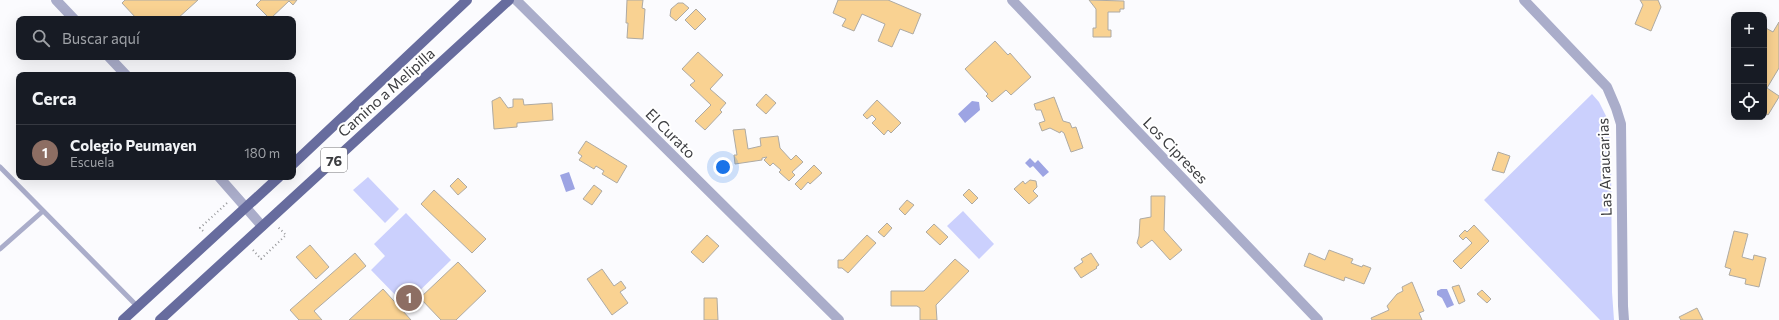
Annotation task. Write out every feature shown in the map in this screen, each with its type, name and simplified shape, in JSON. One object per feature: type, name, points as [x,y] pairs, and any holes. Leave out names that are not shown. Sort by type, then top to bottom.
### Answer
[{"type":"main road","name":"Camino a Melipilla","points":[[296,161],[467,0]]},
{"type":"main road","name":"Camino a Melipilla","points":[[160,320],[509,0]]},
{"type":"main road","points":[[123,320],[276,180]]},
{"type":"street","points":[[56,0],[71,16]]},
{"type":"street","name":"El Curato","points":[[516,0],[839,320]]},
{"type":"street","name":"Los Cipreses","points":[[1012,0],[1318,320]]},
{"type":"street","name":"Las Araucarias","points":[[1524,0],[1607,87],[1616,108],[1620,124],[1624,320]]},
{"type":"street","points":[[112,60],[123,72]]},
{"type":"street","points":[[221,180],[246,208],[266,222]]},
{"type":"lane","points":[[0,167],[138,307]]},
{"type":"lane","points":[[0,249],[43,211]]},
{"type":"path","points":[[204,232],[200,228],[235,196]]},
{"type":"path","points":[[261,259],[286,235],[266,222]]},
{"type":"shaded area","points":[[1592,94],[1599,102],[1608,120],[1611,150],[1612,292],[1614,320],[1600,320],[1484,200]]},
{"type":"shaded area","points":[[972,101],[979,102],[980,110],[965,123],[958,114]]},
{"type":"shaded area","points":[[1030,158],[1035,163],[1038,160],[1049,172],[1043,177],[1033,166],[1030,168],[1025,163]]},
{"type":"shaded area","points":[[569,172],[575,189],[566,192],[560,175]]},
{"type":"shaded area","points":[[368,177],[399,209],[385,223],[353,190]]},
{"type":"shaded area","points":[[963,211],[994,244],[979,259],[947,226]]},
{"type":"shaded area","points":[[406,213],[451,260],[405,305],[371,270],[385,256],[374,244]]},
{"type":"shaded area","points":[[1447,289],[1454,305],[1447,308],[1442,298],[1437,295],[1437,291]]},
{"type":"building","points":[[125,0],[198,0],[180,16],[134,16],[122,3]]},
{"type":"building","points":[[261,0],[297,0],[293,5],[289,1],[273,16],[267,16],[256,5]]},
{"type":"building","points":[[627,0],[643,0],[642,8],[645,9],[643,39],[627,38]]},
{"type":"building","points":[[838,0],[888,0],[921,14],[913,34],[900,29],[892,47],[878,41],[885,24],[862,14],[854,31],[842,26],[846,19],[833,13]]},
{"type":"building","points":[[1089,0],[1124,1],[1124,9],[1120,9],[1120,12],[1108,12],[1108,30],[1111,30],[1111,37],[1093,37],[1093,28],[1096,28],[1096,9]]},
{"type":"building","points":[[1640,0],[1658,0],[1661,7],[1651,31],[1635,24],[1643,5]]},
{"type":"building","points":[[678,3],[683,3],[689,8],[676,21],[670,16],[671,9]]},
{"type":"building","points":[[696,9],[706,19],[695,30],[685,20]]},
{"type":"building","points":[[1779,22],[1779,68],[1767,88],[1767,29],[1773,32]]},
{"type":"building","points":[[995,41],[1008,55],[1010,53],[1031,77],[1011,95],[1006,90],[992,102],[986,96],[988,94],[965,69]]},
{"type":"building","points":[[698,52],[723,75],[710,89],[726,103],[720,110],[722,112],[705,130],[695,121],[711,105],[690,85],[695,81],[682,69]]},
{"type":"building","points":[[1767,88],[1779,96],[1768,115],[1767,114]]},
{"type":"building","points":[[766,94],[776,103],[766,114],[756,105]]},
{"type":"building","points":[[500,97],[508,108],[513,107],[513,99],[523,99],[524,105],[552,103],[553,120],[517,123],[517,127],[494,129],[492,101]]},
{"type":"building","points":[[1054,97],[1063,121],[1070,123],[1072,128],[1076,127],[1083,148],[1071,152],[1064,133],[1061,131],[1060,133],[1050,128],[1042,131],[1039,123],[1045,121],[1041,110],[1036,110],[1034,104]]},
{"type":"building","points":[[877,100],[901,123],[891,133],[888,130],[884,135],[872,123],[876,119],[872,115],[867,119],[863,115]]},
{"type":"building","points":[[745,129],[748,149],[761,146],[760,138],[778,136],[780,148],[791,160],[796,155],[803,162],[792,172],[795,175],[789,181],[779,172],[781,170],[773,163],[770,166],[764,160],[767,157],[762,158],[762,160],[735,164],[734,155],[737,155],[733,130]]},
{"type":"building","points":[[586,141],[627,166],[617,183],[602,174],[604,171],[596,166],[594,169],[579,160],[582,156],[578,153]]},
{"type":"building","points":[[1498,152],[1510,156],[1504,173],[1492,170]]},
{"type":"building","points":[[814,165],[822,173],[810,184],[808,182],[801,190],[795,184]]},
{"type":"building","points":[[458,178],[467,187],[458,195],[450,186]]},
{"type":"building","points":[[1030,180],[1036,181],[1037,187],[1033,191],[1038,196],[1029,204],[1014,189],[1023,181],[1025,184]]},
{"type":"building","points":[[594,185],[602,191],[592,205],[583,199]]},
{"type":"building","points":[[969,189],[978,198],[972,204],[963,195]]},
{"type":"building","points":[[434,190],[486,239],[472,253],[421,204]]},
{"type":"building","points":[[1151,196],[1165,196],[1164,230],[1182,250],[1170,260],[1152,240],[1141,248],[1137,243],[1140,219],[1151,217]]},
{"type":"building","points":[[907,200],[914,205],[905,215],[899,209]]},
{"type":"building","points":[[887,223],[892,228],[884,237],[878,232]]},
{"type":"building","points":[[934,224],[948,237],[940,245],[926,232]]},
{"type":"building","points":[[1474,225],[1489,241],[1461,269],[1453,261],[1472,243],[1466,237],[1463,240],[1459,236],[1465,230],[1467,232]]},
{"type":"building","points":[[1734,231],[1748,234],[1742,257],[1753,260],[1754,255],[1766,258],[1759,287],[1745,284],[1746,279],[1729,275],[1731,269],[1725,267]]},
{"type":"building","points":[[707,235],[719,246],[703,263],[691,252]]},
{"type":"building","points":[[867,235],[876,243],[848,273],[842,268],[838,268],[838,260],[843,260]]},
{"type":"building","points":[[310,245],[329,267],[316,279],[296,257]]},
{"type":"building","points":[[1329,250],[1353,259],[1351,263],[1362,267],[1363,265],[1371,268],[1364,284],[1345,277],[1344,281],[1304,266],[1309,253],[1325,260]]},
{"type":"building","points":[[355,253],[366,266],[314,311],[322,320],[299,320],[290,310]]},
{"type":"building","points":[[1091,253],[1099,265],[1096,267],[1097,268],[1081,278],[1074,268],[1083,262],[1081,259]]},
{"type":"building","points":[[955,259],[969,271],[936,305],[937,320],[920,320],[920,308],[917,306],[891,306],[891,291],[924,291]]},
{"type":"building","points":[[458,262],[486,291],[456,320],[441,320],[420,298]]},
{"type":"building","points":[[602,269],[614,286],[621,281],[626,288],[620,292],[628,303],[612,315],[587,279]]},
{"type":"building","points":[[1412,282],[1424,311],[1419,313],[1422,320],[1372,320],[1371,318],[1389,310],[1387,306],[1397,294],[1403,291],[1402,287]]},
{"type":"building","points":[[1459,285],[1465,301],[1459,304],[1452,287]]},
{"type":"building","points":[[383,289],[411,320],[349,320]]},
{"type":"building","points":[[1482,290],[1491,299],[1487,303],[1477,294]]},
{"type":"building","points":[[704,298],[717,298],[718,320],[704,320]]},
{"type":"building","points":[[1697,308],[1703,320],[1681,320],[1679,317]]},
{"type":"place","name":"Colegio Peumayen","points":[[409,298]]}]
